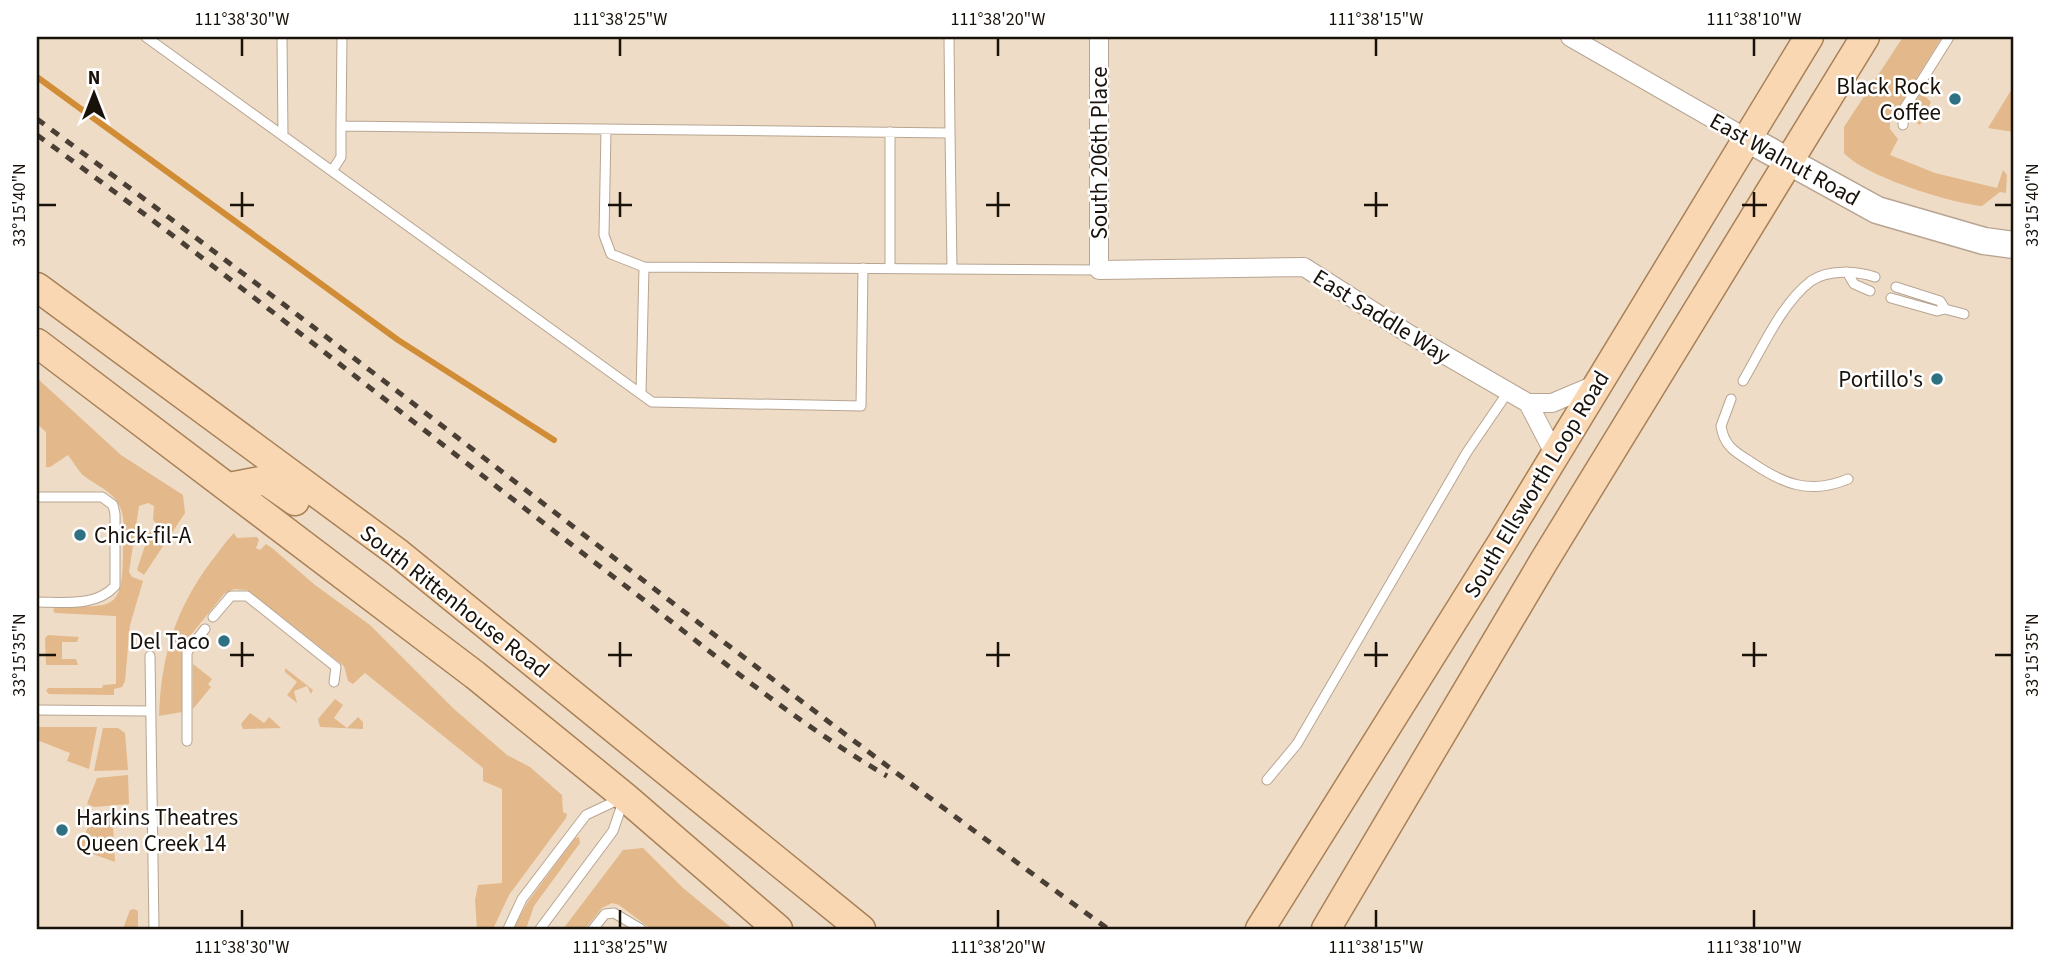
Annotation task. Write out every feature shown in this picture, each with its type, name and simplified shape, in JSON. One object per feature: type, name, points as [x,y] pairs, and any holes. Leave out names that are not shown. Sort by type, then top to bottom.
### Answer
[{"type":"main road","name":"South Ellsworth Loop Road","points":[[1260,929],[1555,455],[1810,37]]},
{"type":"main road","name":"South Ellsworth Loop Road","points":[[1326,929],[1544,561],[1865,37]]},
{"type":"main road","name":"South Rittenhouse Road","points":[[43,295],[398,553],[861,929]]},
{"type":"main road","name":"South Rittenhouse Road","points":[[37,343],[475,675],[625,797],[778,929]]},
{"type":"main road","points":[[229,487],[260,480],[269,481],[356,546],[398,553]]},
{"type":"main road","points":[[625,797],[655,762]]},
{"type":"street","name":"South 206th Place","points":[[1099,37],[1099,270]]},
{"type":"street","name":"East Walnut Road","points":[[1570,37],[1877,210],[1972,239],[2014,245]]},
{"type":"street","name":"East Saddle Way","points":[[1099,270],[1304,267],[1420,341],[1528,403]]},
{"type":"street","points":[[1555,455],[1528,403],[1552,403],[1597,384]]},
{"type":"lane","points":[[146,37],[652,402],[862,406],[863,268]]},
{"type":"lane","points":[[282,37],[283,136]]},
{"type":"lane","points":[[332,171],[341,157],[342,37]]},
{"type":"lane","points":[[950,37],[952,269]]},
{"type":"lane","points":[[1903,125],[1904,109],[1949,37]]},
{"type":"lane","points":[[341,126],[950,133]]},
{"type":"lane","points":[[606,129],[604,235],[611,254],[644,267],[1099,270]]},
{"type":"lane","points":[[890,132],[890,268]]},
{"type":"lane","points":[[641,394],[644,267]]},
{"type":"lane","points":[[1743,381],[1790,304],[1813,279],[1847,272],[1875,277]]},
{"type":"lane","points":[[1847,272],[1854,284],[1870,291]]},
{"type":"lane","points":[[1896,287],[1940,301],[1945,309]]},
{"type":"lane","points":[[1891,298],[1937,312],[1945,309],[1964,314]]},
{"type":"lane","points":[[1266,780],[1297,744],[1467,452],[1508,392]]},
{"type":"lane","points":[[1731,399],[1721,426],[1729,448],[1780,482],[1830,486],[1848,479]]},
{"type":"lane","points":[[37,497],[102,497],[113,505],[115,586],[105,597],[91,601],[37,602]]},
{"type":"lane","points":[[213,617],[230,596],[247,596],[336,667],[334,682]]},
{"type":"lane","points":[[187,741],[187,652],[205,629]]},
{"type":"lane","points":[[150,656],[154,929]]},
{"type":"lane","points":[[37,710],[149,711]]},
{"type":"lane","points":[[508,929],[522,899],[586,815],[625,797]]},
{"type":"lane","points":[[540,929],[613,831],[625,797]]},
{"type":"lane","points":[[593,929],[605,914],[614,912],[641,929]]},
{"type":"shaded area","points":[[1903,37],[1942,37],[1890,122],[1890,129],[1898,139],[1890,155],[1935,173],[1997,188],[2003,170],[2007,175],[2006,193],[2000,192],[1982,206],[1950,200],[1888,179],[1854,162],[1844,153],[1844,127]]},
{"type":"shaded area","points":[[1921,92],[1931,102],[1920,125],[1915,122],[1913,107]]},
{"type":"shaded area","points":[[2010,92],[2014,92],[2014,132],[1988,128]]},
{"type":"shaded area","points":[[37,378],[121,455],[183,495],[185,513],[144,575],[137,570],[149,533],[159,526],[153,520],[154,506],[148,503],[139,506],[129,572],[132,577],[143,581],[130,625],[125,681],[122,687],[114,689],[114,695],[49,694],[46,691],[48,688],[102,688],[103,685],[116,684],[116,616],[55,613],[53,610],[56,606],[102,605],[117,596],[122,571],[124,528],[117,501],[82,474],[68,455],[46,467],[46,432],[37,424]]},
{"type":"shaded area","points":[[234,533],[237,538],[257,537],[259,540],[256,548],[260,550],[266,544],[272,548],[315,585],[370,625],[454,709],[507,755],[530,767],[562,795],[566,818],[509,895],[493,929],[477,929],[475,900],[478,885],[502,883],[502,789],[483,781],[483,768],[365,673],[353,684],[348,681],[344,666],[247,590],[234,589],[224,594],[182,646],[182,712],[159,716],[167,654],[179,617],[198,581]]},
{"type":"shaded area","points":[[48,635],[79,637],[77,642],[62,642],[62,659],[76,659],[78,665],[46,665],[45,638]]},
{"type":"shaded area","points":[[193,664],[212,679],[208,684],[211,687],[193,709]]},
{"type":"shaded area","points":[[285,668],[313,690],[311,694],[307,686],[294,691],[297,703],[287,695],[297,682],[285,672]]},
{"type":"shaded area","points":[[335,699],[343,705],[334,718],[347,728],[358,717],[363,722],[363,729],[320,727],[318,719]]},
{"type":"shaded area","points":[[250,713],[264,723],[269,717],[281,728],[243,729],[241,724]]},
{"type":"shaded area","points":[[37,727],[97,727],[89,769],[67,761],[70,753],[37,740]]},
{"type":"shaded area","points":[[103,728],[118,728],[125,733],[128,770],[94,771]]},
{"type":"shaded area","points":[[128,775],[129,804],[94,807],[87,804],[97,778]]},
{"type":"shaded area","points":[[112,810],[115,862],[79,849],[94,812]]},
{"type":"shaded area","points":[[579,837],[580,843],[534,906],[526,929],[513,929],[527,903],[575,838]]},
{"type":"shaded area","points":[[643,848],[683,888],[733,929],[651,929],[619,905],[612,903],[602,908],[585,929],[563,929],[623,850]]},
{"type":"shaded area","points":[[130,910],[138,911],[138,929],[123,929]]},
{"type":"waterway","points":[[37,77],[398,340],[554,440]]},
{"type":"railway","points":[[37,119],[838,729],[1108,929]]},
{"type":"railway","points":[[37,135],[257,300],[750,683],[887,776]]},
{"type":"place","name":"Black Rock Coffee","points":[[1955,99]]},
{"type":"place","name":"Portillo's","points":[[1937,379]]},
{"type":"place","name":"Chick-fil-A","points":[[80,535]]},
{"type":"place","name":"Del Taco","points":[[224,641]]},
{"type":"place","name":"Harkins Theatres Queen Creek 14","points":[[62,830]]}]
